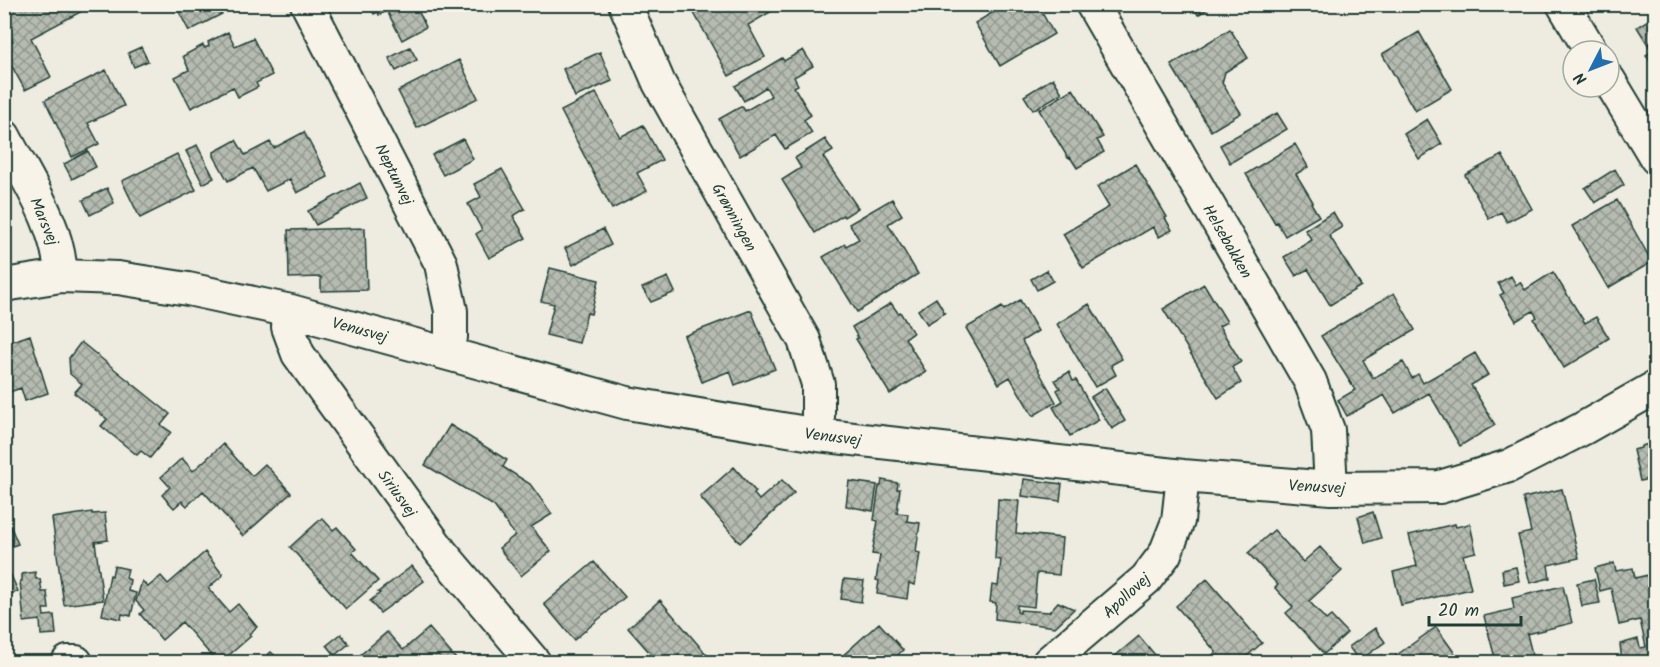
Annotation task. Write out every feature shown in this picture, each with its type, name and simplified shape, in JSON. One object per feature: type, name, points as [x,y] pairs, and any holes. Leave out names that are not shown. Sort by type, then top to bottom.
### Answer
[{"type":"street","name":"Neptunvej","points":[[307,4],[441,264],[451,311],[451,337],[448,353]]},
{"type":"street","name":"Grønningen","points":[[625,4],[659,83],[804,340],[818,384],[818,435]]},
{"type":"street","name":"Helsebakken","points":[[1092,4],[1310,381],[1328,430],[1331,488]]},
{"type":"street","points":[[1563,4],[1584,39]]},
{"type":"street","points":[[1620,99],[1656,158]]},
{"type":"street","name":"Marsvej","points":[[4,136],[51,226],[60,258],[61,276]]},
{"type":"street","name":"Venusvej","points":[[4,285],[61,276],[118,278],[188,289],[291,310],[627,403],[818,435],[1184,476],[1331,488],[1440,487],[1509,466],[1582,429],[1656,387]]},
{"type":"street","name":"Siriusvej","points":[[291,310],[288,327],[298,354],[441,552],[534,663]]},
{"type":"street","name":"Apollovej","points":[[1049,663],[1146,579],[1166,554],[1178,521],[1184,476]]},
{"type":"street","points":[[68,663],[76,663]]},
{"type":"building","points":[[9,4],[83,4],[86,9],[31,38],[51,77],[25,90],[4,52],[4,46],[13,41],[4,24],[4,7]]},
{"type":"building","points":[[175,4],[217,4],[222,14],[189,31]]},
{"type":"building","points":[[374,4],[429,4],[418,10],[426,27],[402,40],[387,11],[379,15],[378,12],[374,14],[371,8],[375,6]]},
{"type":"building","points":[[709,4],[784,4],[748,25],[765,57],[729,76],[694,13]]},
{"type":"building","points":[[1007,4],[1037,4],[1054,34],[1000,66],[975,23]]},
{"type":"building","points":[[1192,4],[1215,4],[1198,15]]},
{"type":"building","points":[[1656,15],[1656,70],[1646,55],[1652,51],[1637,27]]},
{"type":"building","points":[[1230,29],[1248,58],[1225,72],[1222,83],[1241,113],[1211,131],[1171,65]]},
{"type":"building","points":[[228,32],[235,46],[253,38],[272,75],[256,83],[258,87],[238,97],[233,87],[191,108],[175,77],[189,70],[183,56],[203,45],[205,48],[209,46],[208,42]]},
{"type":"building","points":[[1419,32],[1452,89],[1415,111],[1382,54]]},
{"type":"building","points":[[141,47],[148,61],[134,67],[128,53]]},
{"type":"building","points":[[410,47],[417,60],[396,71],[389,58]]},
{"type":"building","points":[[803,50],[813,66],[794,77],[798,85],[794,87],[811,115],[804,120],[812,133],[785,149],[776,135],[740,156],[719,119],[742,106],[745,111],[771,96],[766,87],[744,101],[735,86],[782,58],[784,61]]},
{"type":"building","points":[[600,52],[612,81],[575,97],[563,69]]},
{"type":"building","points":[[459,60],[478,98],[417,128],[398,91]]},
{"type":"building","points":[[106,70],[124,106],[88,123],[99,144],[72,157],[45,100]]},
{"type":"building","points":[[1053,78],[1062,93],[1033,110],[1024,96]]},
{"type":"building","points":[[1073,89],[1103,137],[1097,140],[1104,152],[1077,168],[1070,157],[1068,158],[1039,110]]},
{"type":"building","points":[[596,93],[620,137],[643,125],[662,160],[637,173],[647,191],[612,209],[561,111]]},
{"type":"building","points":[[1277,113],[1287,129],[1230,163],[1220,145]]},
{"type":"building","points":[[1427,119],[1442,144],[1419,159],[1404,134]]},
{"type":"building","points":[[304,132],[328,177],[297,193],[290,179],[266,191],[253,168],[228,181],[214,156],[214,152],[236,140],[245,155],[270,142],[274,148]]},
{"type":"building","points":[[463,139],[473,159],[443,175],[432,155]]},
{"type":"building","points":[[825,139],[833,151],[823,157],[858,208],[815,233],[782,180],[801,168],[795,158]]},
{"type":"building","points":[[1295,144],[1308,167],[1296,174],[1319,216],[1285,236],[1246,174]]},
{"type":"building","points":[[197,145],[214,178],[203,184],[186,151]]},
{"type":"building","points":[[88,151],[96,167],[72,179],[64,164]]},
{"type":"building","points":[[177,154],[196,190],[140,218],[122,181]]},
{"type":"building","points":[[1502,155],[1532,209],[1507,222],[1501,212],[1489,219],[1465,175]]},
{"type":"building","points":[[1135,164],[1167,217],[1165,218],[1172,230],[1159,237],[1153,227],[1083,268],[1063,234],[1109,207],[1097,187]]},
{"type":"building","points":[[502,169],[525,209],[513,216],[526,238],[489,258],[476,234],[482,230],[468,204],[481,197],[474,184]]},
{"type":"building","points":[[1615,169],[1624,185],[1595,203],[1585,188]]},
{"type":"building","points":[[360,183],[367,198],[316,225],[308,211]]},
{"type":"building","points":[[107,188],[114,203],[90,215],[83,200]]},
{"type":"building","points":[[892,199],[902,215],[888,224],[918,274],[857,312],[823,257],[859,239],[849,224]]},
{"type":"building","points":[[1617,200],[1652,262],[1608,288],[1572,226]]},
{"type":"building","points":[[1333,212],[1342,227],[1329,235],[1361,286],[1330,305],[1308,269],[1296,276],[1284,257],[1312,240],[1305,230]]},
{"type":"building","points":[[365,228],[367,290],[321,291],[321,277],[289,278],[288,230]]},
{"type":"building","points":[[603,229],[611,245],[573,265],[565,248]]},
{"type":"building","points":[[550,268],[599,280],[591,314],[587,313],[579,343],[546,335],[554,304],[541,301]]},
{"type":"building","points":[[1047,270],[1053,281],[1037,290],[1031,279]]},
{"type":"building","points":[[1553,272],[1585,323],[1596,317],[1609,338],[1598,345],[1599,347],[1564,368],[1534,319],[1537,317],[1533,311],[1516,321],[1500,295],[1504,293],[1498,283],[1511,276],[1516,285],[1520,282],[1525,290]]},
{"type":"building","points":[[668,277],[675,292],[651,302],[642,288]]},
{"type":"building","points":[[1204,284],[1227,322],[1219,326],[1241,362],[1232,367],[1241,383],[1218,398],[1163,309]]},
{"type":"building","points":[[1394,293],[1415,330],[1363,360],[1373,378],[1403,362],[1412,378],[1418,374],[1423,383],[1475,353],[1488,375],[1471,385],[1495,425],[1460,446],[1429,393],[1395,413],[1384,395],[1347,416],[1338,400],[1355,390],[1321,336]]},
{"type":"building","points":[[936,298],[945,313],[927,324],[918,310]]},
{"type":"building","points":[[1020,300],[1038,331],[1022,341],[1056,402],[1033,416],[1010,377],[999,384],[966,328],[1002,307],[1004,310]]},
{"type":"building","points":[[891,303],[898,313],[900,312],[913,333],[905,338],[926,372],[890,394],[856,339],[858,338],[852,327]]},
{"type":"building","points":[[1089,304],[1122,359],[1111,365],[1116,375],[1095,387],[1057,324]]},
{"type":"building","points":[[751,310],[775,369],[735,385],[730,371],[702,382],[684,336]]},
{"type":"building","points":[[30,335],[48,393],[25,401],[21,388],[4,394],[4,344]]},
{"type":"building","points":[[81,342],[170,414],[161,425],[171,432],[150,458],[141,451],[137,455],[101,426],[107,419],[74,393],[82,384],[70,374],[69,358]]},
{"type":"building","points":[[1069,372],[1099,420],[1070,436],[1053,407],[1063,401],[1057,390],[1060,388],[1055,380]]},
{"type":"building","points":[[1105,388],[1125,421],[1112,429],[1091,397]]},
{"type":"building","points":[[450,425],[507,460],[503,467],[530,484],[552,514],[531,527],[551,551],[521,576],[499,548],[515,535],[494,506],[425,465]]},
{"type":"building","points":[[1656,442],[1656,480],[1640,481],[1633,450]]},
{"type":"building","points":[[223,444],[252,476],[265,464],[291,493],[243,536],[203,491],[187,506],[182,501],[174,508],[162,495],[170,487],[161,477],[182,458],[193,471]]},
{"type":"building","points":[[734,467],[756,492],[754,494],[759,500],[782,480],[794,493],[740,543],[700,497]]},
{"type":"building","points":[[1024,479],[1062,484],[1060,501],[1022,496]]},
{"type":"building","points":[[882,480],[898,483],[897,489],[900,489],[897,513],[908,514],[907,521],[920,523],[916,552],[920,553],[915,585],[909,583],[907,599],[877,594],[879,581],[876,580],[880,555],[872,554],[878,521],[874,520]]},
{"type":"building","points":[[849,481],[877,485],[873,511],[846,506]]},
{"type":"building","points":[[1562,489],[1579,558],[1548,565],[1550,578],[1530,583],[1518,535],[1531,532],[1523,498]]},
{"type":"building","points":[[998,499],[1019,501],[1016,533],[1062,538],[1059,575],[1037,573],[1034,607],[1017,605],[1017,612],[1020,613],[1020,610],[1049,612],[1058,602],[1074,609],[1055,627],[995,619],[996,603],[990,602],[992,585],[998,586],[1001,560],[995,559]]},
{"type":"building","points":[[4,511],[18,544],[4,549]]},
{"type":"building","points":[[92,512],[92,514],[105,513],[108,540],[95,542],[103,600],[64,605],[52,518]]},
{"type":"building","points":[[1373,512],[1381,538],[1365,543],[1358,517]]},
{"type":"building","points":[[322,518],[333,530],[337,527],[356,549],[352,552],[378,581],[346,609],[290,547]]},
{"type":"building","points":[[1455,524],[1456,527],[1470,524],[1476,552],[1463,555],[1471,589],[1401,605],[1393,572],[1417,566],[1409,535]]},
{"type":"building","points":[[1274,530],[1303,562],[1320,547],[1342,571],[1309,601],[1326,620],[1331,616],[1347,633],[1324,654],[1286,613],[1293,607],[1275,588],[1278,585],[1248,553]]},
{"type":"building","points":[[205,552],[223,575],[208,588],[229,612],[238,604],[257,627],[249,634],[251,636],[221,662],[217,662],[182,622],[162,640],[140,614],[144,610],[136,601],[142,581],[148,587],[161,576],[168,584]]},
{"type":"building","points":[[4,560],[18,591],[4,597]]},
{"type":"building","points":[[594,562],[625,597],[574,640],[544,604]]},
{"type":"building","points":[[1614,563],[1616,571],[1633,568],[1635,578],[1656,573],[1656,650],[1653,651],[1656,662],[1622,662],[1620,644],[1638,639],[1640,648],[1646,647],[1640,620],[1619,625],[1611,588],[1600,591],[1595,568]]},
{"type":"building","points":[[114,566],[128,569],[126,578],[130,580],[128,591],[136,593],[131,616],[122,614],[121,619],[102,615]]},
{"type":"building","points":[[412,566],[424,581],[380,613],[370,601]]},
{"type":"building","points":[[1516,567],[1519,581],[1504,584],[1502,570]]},
{"type":"building","points":[[35,572],[36,579],[40,579],[42,592],[47,592],[49,609],[43,609],[44,616],[54,615],[56,634],[41,635],[40,620],[24,622],[20,581],[22,581],[22,574]]},
{"type":"building","points":[[844,579],[864,581],[861,602],[841,599]]},
{"type":"building","points":[[1207,579],[1262,643],[1240,662],[1204,662],[1216,652],[1176,606]]},
{"type":"building","points":[[1594,579],[1600,603],[1582,606],[1577,583]]},
{"type":"building","points":[[1563,586],[1572,623],[1527,634],[1534,662],[1496,662],[1484,616],[1514,609],[1512,598]]},
{"type":"building","points":[[660,600],[712,661],[658,662],[628,628]]},
{"type":"building","points":[[879,623],[903,650],[890,662],[844,662],[840,658]]},
{"type":"building","points":[[1436,627],[1461,662],[1387,662]]},
{"type":"building","points":[[429,628],[456,659],[454,662],[352,662],[387,632],[403,650]]},
{"type":"building","points":[[1375,628],[1385,642],[1359,661],[1349,647]]},
{"type":"building","points":[[341,634],[349,644],[335,655],[327,645]]},
{"type":"building","points":[[1139,636],[1161,662],[1108,662]]},
{"type":"building","points":[[271,652],[282,662],[259,662]]},
{"type":"building","points":[[1382,655],[1387,662],[1372,662]]}]
